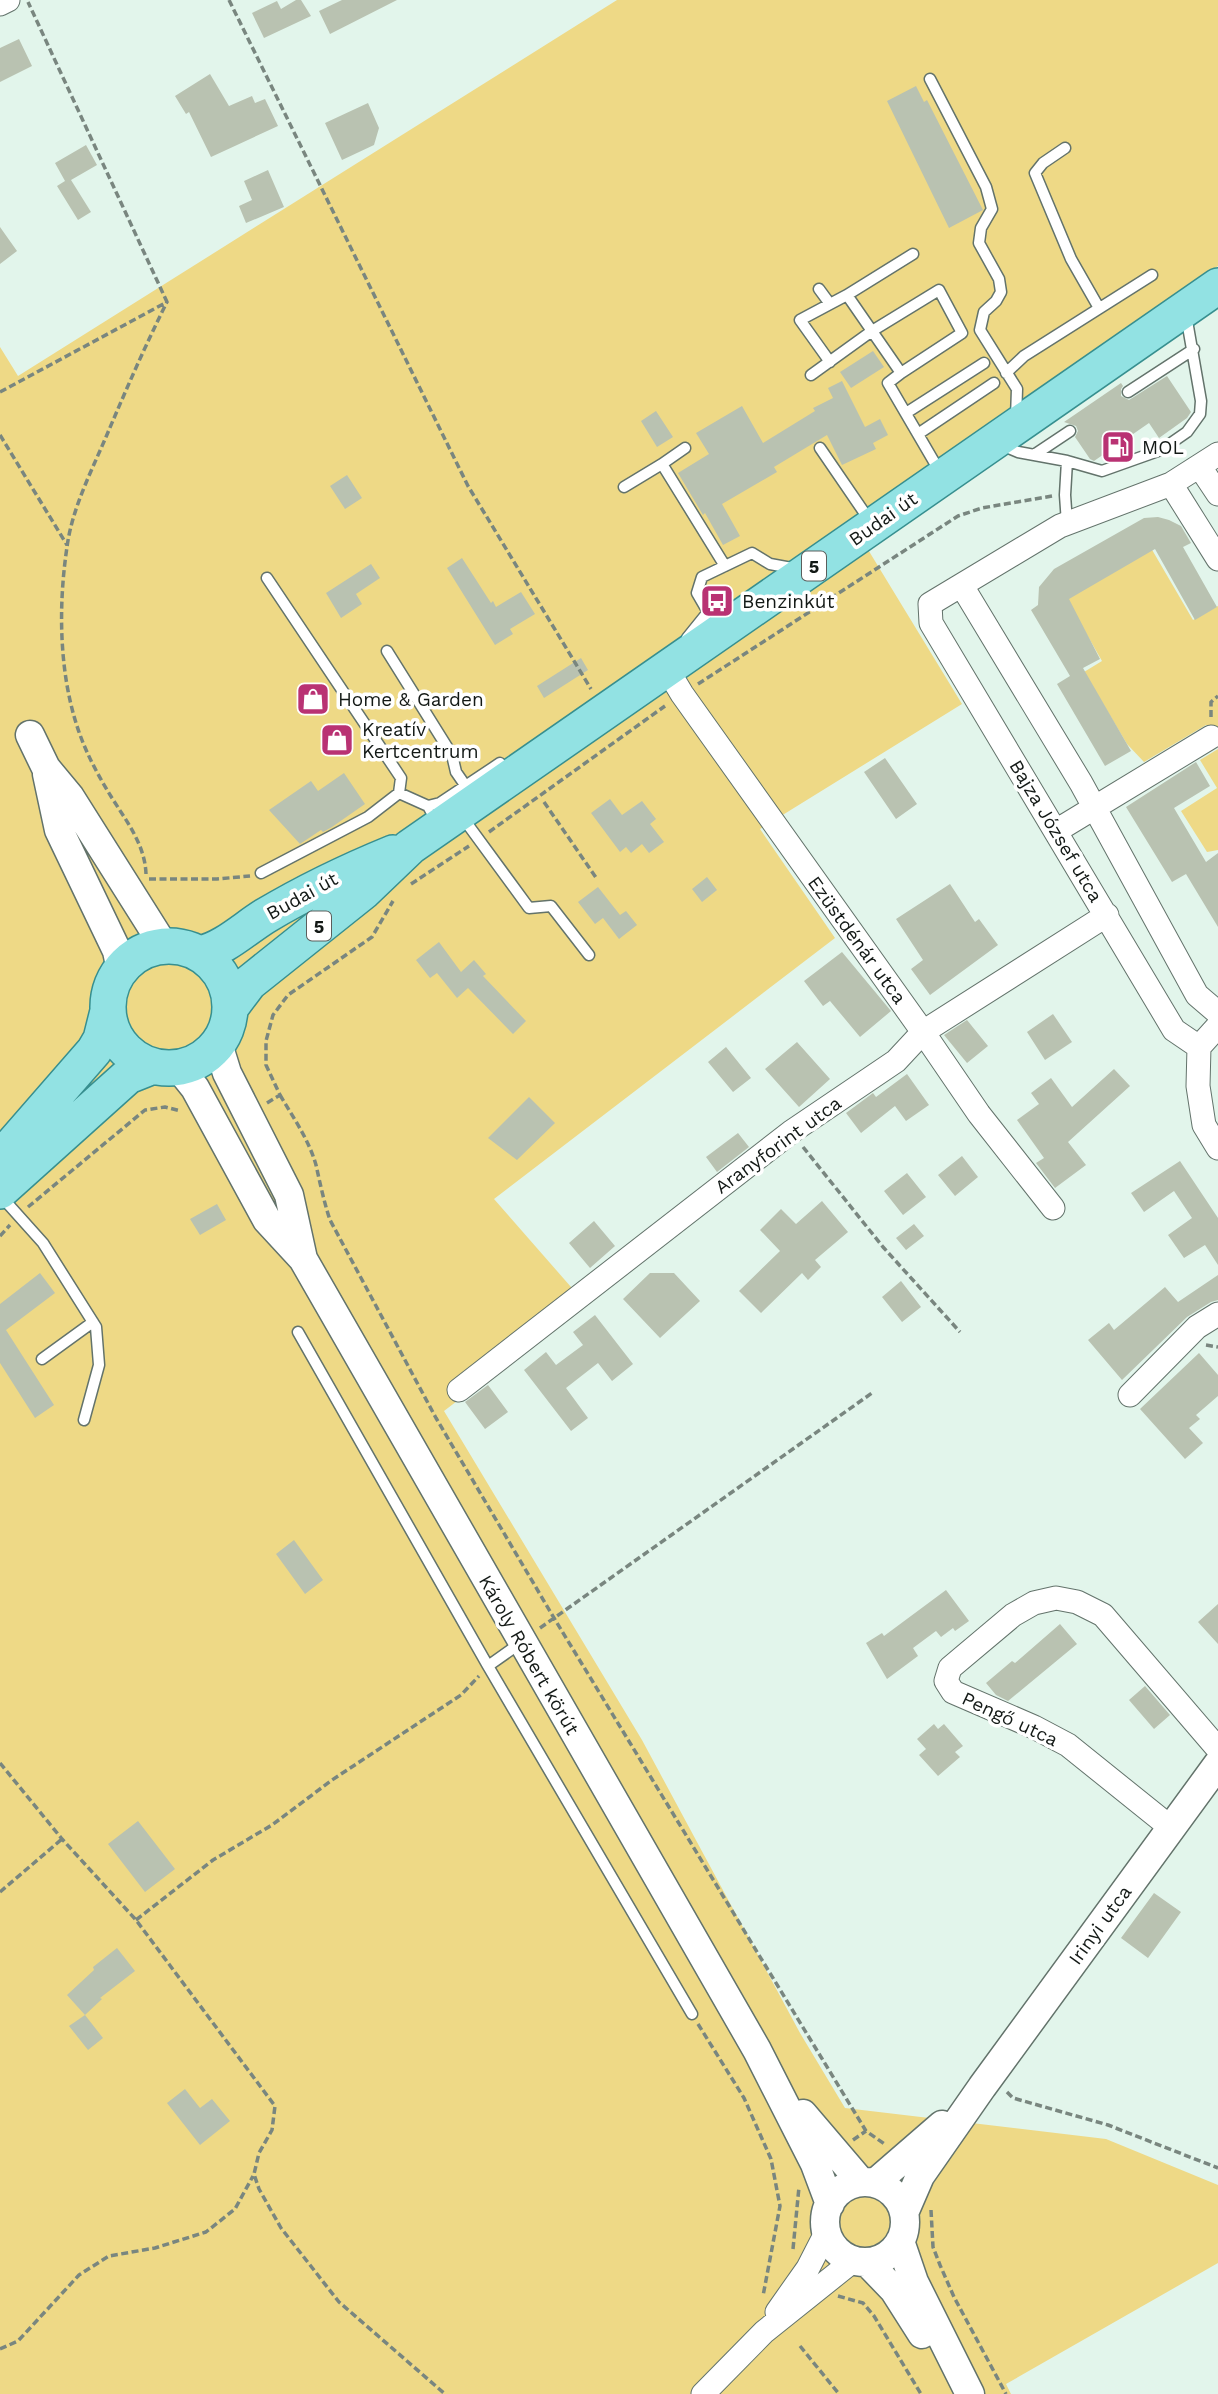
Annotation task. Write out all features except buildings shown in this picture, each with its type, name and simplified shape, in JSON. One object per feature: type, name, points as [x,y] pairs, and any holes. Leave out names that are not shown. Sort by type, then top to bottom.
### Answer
[{"type":"main road","name":"Budai út","points":[[231,1007],[249,983],[363,892],[410,847],[605,712],[667,681],[807,571],[943,478],[1014,441],[1047,407],[1218,286]]},
{"type":"main road","name":"Budai út","points":[[200,954],[214,950],[264,916],[343,873],[410,847]]},
{"type":"main road","points":[[0,1158],[94,1051],[101,1039],[113,983],[121,970],[140,954],[164,946],[183,947],[200,954],[216,967],[222,976],[230,996],[231,1007]]},
{"type":"main road","name":"5","points":[[218,1044],[228,1026],[231,1007]]},
{"type":"main road","points":[[108,1011],[115,1035],[122,1046],[141,1062],[166,1067]]},
{"type":"main road","points":[[6,1201],[128,1076],[194,1063],[208,1055],[218,1044]]},
{"type":"street","points":[[0,4],[8,0]]},
{"type":"street","points":[[962,586],[1067,523],[1171,484],[1209,460],[1218,494]]},
{"type":"street","points":[[1171,484],[1218,559]]},
{"type":"street","name":"Bajza József utca","points":[[1199,1047],[1174,1030],[931,623],[930,604],[962,586],[1095,808],[1197,995],[1218,1013]]},
{"type":"street","name":"Ezüstdénár utca","points":[[667,681],[923,1032],[979,1114],[1053,1208]]},
{"type":"street","points":[[30,735],[46,768],[70,797],[164,946]]},
{"type":"street","points":[[1056,831],[1211,737]]},
{"type":"street","points":[[46,768],[59,830],[117,951],[121,970]]},
{"type":"street","name":"Aranyforint utca","points":[[459,1390],[791,1132],[896,1061],[923,1032],[1107,915]]},
{"type":"street","points":[[1218,1026],[1199,1047],[1199,1086],[1204,1125],[1218,1148]]},
{"type":"street","name":"Károly Róbert körút","points":[[218,1044],[228,1073],[289,1195],[303,1259]]},
{"type":"street","name":"Károly Róbert körút","points":[[166,1067],[195,1088],[267,1220],[303,1259],[757,2050],[815,2164],[828,2218]]},
{"type":"street","points":[[1130,1395],[1197,1327],[1218,1314]]},
{"type":"street","name":"Pengő utca","points":[[1170,1827],[1068,1745],[1034,1727],[953,1692],[946,1682],[950,1668],[1013,1615],[1034,1603],[1056,1598],[1077,1602],[1102,1615],[1218,1749]]},
{"type":"street","name":"Irinyi utca","points":[[868,2183],[912,2167],[986,2081],[1218,1764]]},
{"type":"street","name":"Károly Róbert körút","points":[[757,2050],[797,2106],[868,2183]]},
{"type":"street","name":"Irinyi utca","points":[[904,2213],[912,2167]]},
{"type":"street","points":[[703,2394],[760,2336],[860,2261],[886,2256],[900,2241],[904,2232],[904,2213],[894,2194],[868,2183],[843,2189],[808,2268],[760,2336]]},
{"type":"street","points":[[828,2218],[837,2250],[860,2261],[894,2290],[964,2394]]},
{"type":"street","points":[[900,2241],[914,2282],[970,2394]]},
{"type":"lane","points":[[930,79],[986,187],[992,209],[981,228],[979,243],[999,279],[1001,292],[984,312],[980,330],[1017,390],[1047,407]]},
{"type":"lane","points":[[1065,148],[1043,163],[1035,173],[1071,259],[1099,308]]},
{"type":"lane","points":[[830,362],[800,320],[847,295],[913,254]]},
{"type":"lane","points":[[1006,373],[1024,356],[1152,275]]},
{"type":"lane","points":[[819,289],[830,304]]},
{"type":"lane","points":[[811,375],[872,331],[939,290],[962,333],[888,383],[943,478]]},
{"type":"lane","points":[[847,295],[901,373]]},
{"type":"lane","points":[[1017,390],[1014,441],[1101,471],[1161,450],[1187,432],[1200,414],[1201,401],[1194,349],[1185,309]]},
{"type":"lane","points":[[1128,392],[1194,349]]},
{"type":"lane","points":[[906,414],[984,363]]},
{"type":"lane","points":[[918,434],[994,383]]},
{"type":"lane","points":[[624,487],[685,448]]},
{"type":"lane","points":[[820,449],[874,526]]},
{"type":"lane","points":[[1067,461],[1067,523]]},
{"type":"lane","points":[[662,464],[725,566]]},
{"type":"lane","points":[[667,681],[708,612],[697,593],[702,577],[752,553],[770,564],[807,571]]},
{"type":"lane","points":[[261,873],[368,817],[399,793],[401,778],[267,578]]},
{"type":"lane","points":[[387,651],[452,755],[456,772],[458,812],[528,908],[551,906],[589,956]]},
{"type":"lane","points":[[458,812],[500,763]]},
{"type":"lane","points":[[399,793],[458,812]]},
{"type":"lane","points":[[6,1201],[43,1243],[96,1327],[99,1365],[84,1420]]},
{"type":"lane","points":[[42,1359],[93,1322]]},
{"type":"lane","points":[[298,1332],[488,1666],[692,2014]]},
{"type":"lane","points":[[488,1666],[522,1642]]},
{"type":"path","points":[[27,0],[167,302]]},
{"type":"path","points":[[229,0],[468,486],[605,712]]},
{"type":"path","points":[[0,392],[167,302]]},
{"type":"path","points":[[167,302],[84,488],[67,545],[63,652],[71,704],[88,757],[134,833],[145,860],[146,879],[217,879],[261,873]]},
{"type":"path","points":[[0,435],[67,545]]},
{"type":"path","points":[[409,886],[458,812],[667,681],[958,516],[982,508],[1065,495]]},
{"type":"path","points":[[544,802],[597,879]]},
{"type":"path","points":[[288,995],[372,937],[398,893]]},
{"type":"path","points":[[281,1095],[307,1142],[316,1165],[319,1186],[330,1220],[436,1418],[554,1618],[866,2131],[912,2167],[930,2189],[933,2247],[954,2297],[1006,2394]]},
{"type":"path","points":[[0,1236],[6,1201],[145,1110],[165,1107],[183,1112]]},
{"type":"path","points":[[791,1132],[883,1247],[960,1332]]},
{"type":"path","points":[[522,1642],[872,1393]]},
{"type":"path","points":[[136,1920],[213,1860],[272,1825],[332,1780],[461,1695],[488,1666]]},
{"type":"path","points":[[0,1763],[62,1839],[136,1920],[275,2106],[272,2130],[259,2153],[254,2174],[235,2209],[206,2232],[155,2248],[109,2256],[79,2275],[18,2341],[0,2349]]},
{"type":"path","points":[[0,1892],[62,1839]]},
{"type":"path","points":[[692,2014],[744,2098],[771,2159],[780,2206],[758,2320],[760,2336]]},
{"type":"path","points":[[986,2081],[1013,2098],[1108,2125],[1218,2168]]},
{"type":"path","points":[[254,2174],[259,2189],[281,2228],[339,2302],[445,2394]]},
{"type":"path","points":[[800,2346],[839,2394]]},
{"type":"shaded area","points":[[617,0],[1218,0],[1218,266],[850,520],[962,704],[760,829],[835,938],[494,1199],[585,1303],[444,1411],[642,1740],[800,2033],[845,2108],[1106,2139],[1218,2185],[1218,2263],[1006,2384],[1011,2394],[0,2394],[0,347],[18,376]]},
{"type":"shaded area","points":[[1151,548],[1193,620],[1218,606],[1218,735],[1206,725],[1144,762],[1127,744],[1084,672],[1102,661],[1066,598]]},
{"type":"shaded area","points":[[1218,749],[1218,850],[1207,852],[1181,811],[1217,788],[1200,760]]},
{"type":"place","name":"MOL","points":[[1118,447]]},
{"type":"place","name":"Benzinkút","points":[[717,601]]},
{"type":"place","name":"Home & Garden","points":[[313,699]]},
{"type":"place","name":"Kreatív Kertcentrum","points":[[337,740]]}]
